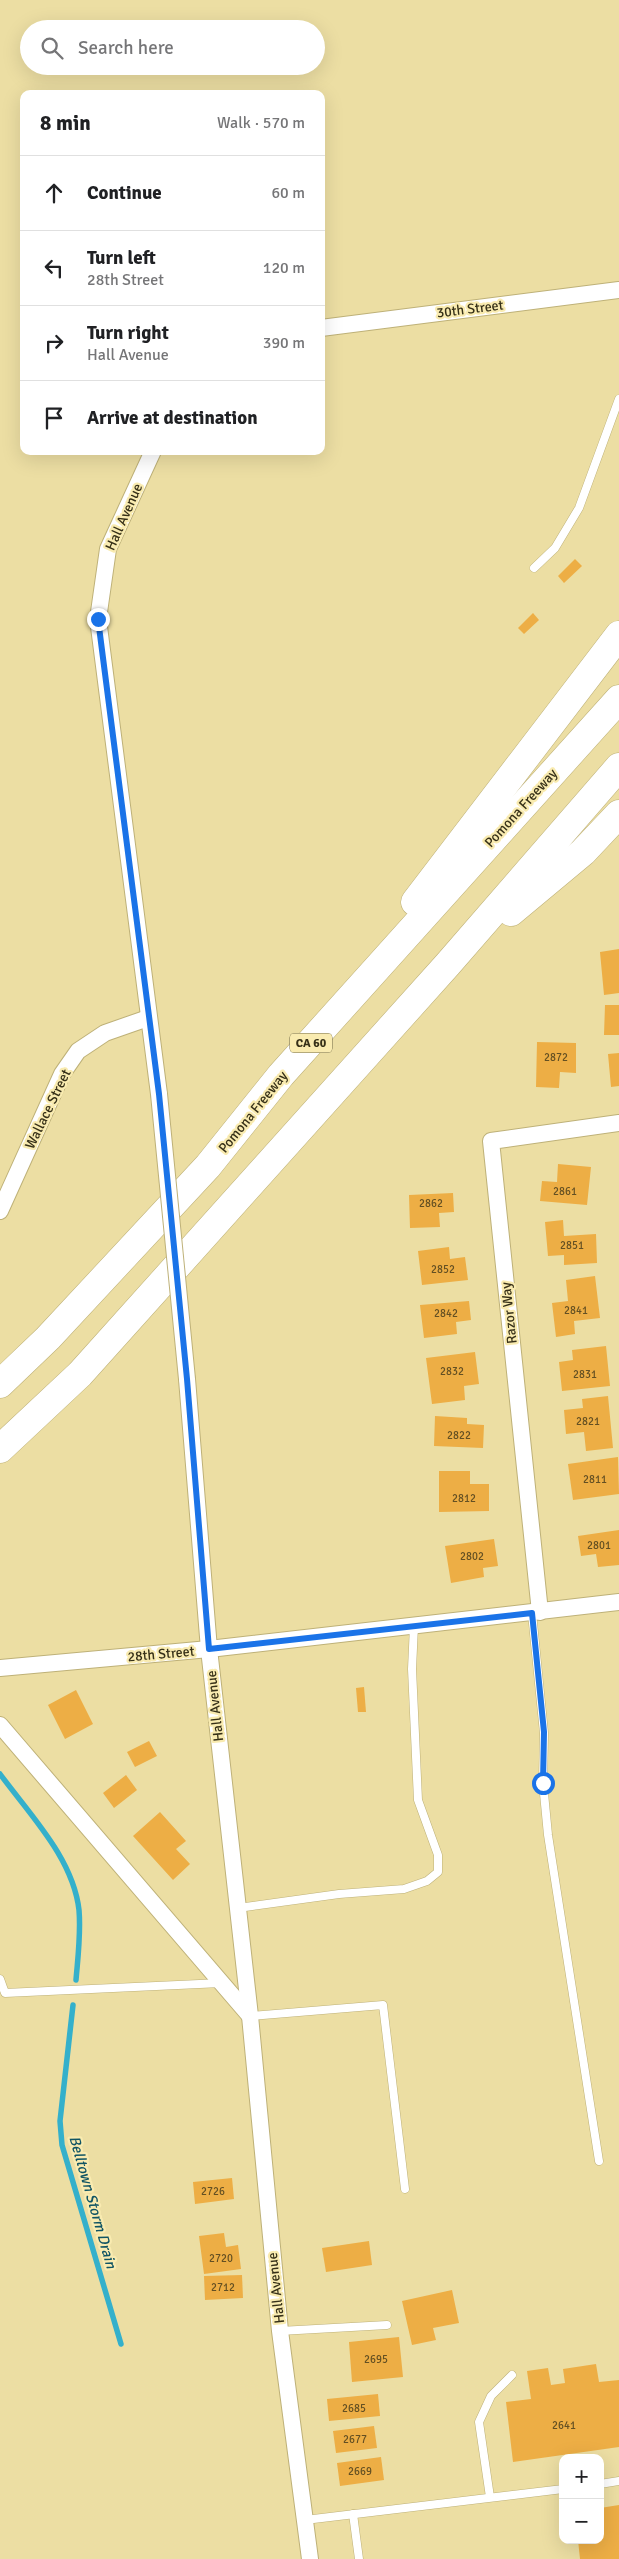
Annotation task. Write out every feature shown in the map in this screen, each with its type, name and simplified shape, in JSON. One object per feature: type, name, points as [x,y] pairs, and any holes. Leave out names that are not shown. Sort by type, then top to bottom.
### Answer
[{"type":"highway","points":[[282,1075],[619,634]]},
{"type":"highway","name":"Pomona Freeway","points":[[0,1384],[48,1338],[208,1166],[282,1075],[619,699]]},
{"type":"highway","points":[[0,1449],[80,1374],[448,964],[619,766]]},
{"type":"highway","points":[[448,964],[583,852],[619,814]]},
{"type":"street","name":"30th Street","points":[[325,327],[619,290]]},
{"type":"street","name":"Hall Avenue","points":[[151,455],[108,549],[98,619],[159,1094],[187,1379],[209,1649],[236,1908],[250,2016],[280,2331],[310,2559]]},
{"type":"street","name":"Wallace Street","points":[[0,1211],[62,1074],[78,1051],[105,1033],[148,1018]]},
{"type":"street","name":"Razor Way","points":[[536,1612],[492,1141],[619,1124]]},
{"type":"street","name":"28th Street","points":[[0,1668],[209,1649],[619,1602]]},
{"type":"street","points":[[0,1725],[250,2016]]},
{"type":"lane","points":[[534,568],[555,548],[579,508],[619,398]]},
{"type":"lane","points":[[536,1612],[543,1723],[543,1783],[548,1835],[598,2161]]},
{"type":"lane","points":[[236,1908],[340,1894],[404,1889],[427,1881],[438,1872],[438,1855],[418,1800],[412,1668],[414,1626]]},
{"type":"lane","points":[[0,1979],[5,1993],[221,1982]]},
{"type":"lane","points":[[250,2016],[384,2005],[406,2189]]},
{"type":"lane","points":[[280,2331],[387,2325]]},
{"type":"lane","points":[[490,2497],[479,2422],[491,2396],[512,2375]]},
{"type":"lane","points":[[604,2483],[619,2481]]},
{"type":"lane","points":[[305,2520],[559,2489]]},
{"type":"lane","points":[[353,2514],[359,2559]]},
{"type":"building","points":[[575,559],[582,566],[564,583],[558,576]]},
{"type":"building","points":[[533,613],[539,620],[524,634],[518,628]]},
{"type":"building","points":[[619,949],[619,993],[604,995],[600,952]]},
{"type":"building","points":[[605,1005],[619,1005],[619,1035],[604,1035]]},
{"type":"building","points":[[537,1042],[576,1043],[576,1073],[560,1072],[559,1088],[536,1087]]},
{"type":"building","points":[[619,1053],[619,1086],[611,1087],[608,1054]]},
{"type":"building","points":[[558,1164],[591,1167],[587,1205],[540,1201],[542,1181],[557,1182]]},
{"type":"building","points":[[453,1193],[454,1212],[439,1213],[440,1227],[410,1228],[409,1195]]},
{"type":"building","points":[[563,1220],[564,1236],[596,1234],[597,1263],[564,1265],[564,1255],[548,1256],[545,1222]]},
{"type":"building","points":[[449,1247],[450,1259],[465,1257],[468,1280],[422,1285],[418,1251]]},
{"type":"building","points":[[595,1276],[600,1318],[574,1321],[575,1334],[556,1337],[552,1303],[568,1301],[566,1280]]},
{"type":"building","points":[[469,1301],[471,1320],[456,1322],[457,1334],[424,1338],[420,1305]]},
{"type":"building","points":[[606,1346],[610,1386],[562,1391],[559,1362],[573,1360],[572,1350]]},
{"type":"building","points":[[475,1352],[479,1384],[464,1386],[465,1400],[432,1404],[426,1358]]},
{"type":"building","points":[[608,1396],[613,1448],[586,1451],[584,1432],[566,1434],[564,1410],[583,1408],[582,1399]]},
{"type":"building","points":[[435,1416],[467,1418],[467,1424],[484,1425],[483,1448],[434,1446]]},
{"type":"building","points":[[618,1457],[619,1494],[573,1500],[568,1464]]},
{"type":"building","points":[[439,1471],[470,1471],[470,1484],[489,1484],[489,1511],[439,1512]]},
{"type":"building","points":[[619,1530],[619,1565],[598,1567],[596,1554],[581,1556],[578,1536]]},
{"type":"building","points":[[494,1539],[498,1566],[483,1568],[484,1577],[451,1583],[445,1546]]},
{"type":"building","points":[[364,1687],[366,1712],[358,1712],[356,1688]]},
{"type":"building","points":[[76,1690],[93,1724],[65,1739],[48,1705]]},
{"type":"building","points":[[149,1741],[157,1756],[135,1767],[127,1752]]},
{"type":"building","points":[[126,1775],[137,1790],[114,1808],[103,1793]]},
{"type":"building","points":[[160,1812],[186,1841],[176,1849],[190,1864],[173,1880],[133,1836]]},
{"type":"building","points":[[232,2178],[234,2199],[195,2204],[193,2182]]},
{"type":"building","points":[[224,2233],[226,2247],[238,2245],[241,2269],[204,2274],[199,2236]]},
{"type":"building","points":[[369,2241],[372,2265],[326,2272],[322,2248]]},
{"type":"building","points":[[242,2275],[243,2298],[205,2300],[204,2276]]},
{"type":"building","points":[[452,2290],[459,2323],[433,2328],[436,2340],[412,2345],[402,2301]]},
{"type":"building","points":[[399,2337],[403,2377],[352,2382],[349,2342]]},
{"type":"building","points":[[596,2364],[599,2382],[619,2380],[619,2447],[513,2462],[506,2402],[531,2399],[527,2371],[548,2368],[551,2385],[565,2383],[563,2369]]},
{"type":"building","points":[[378,2394],[380,2416],[329,2421],[327,2399]]},
{"type":"building","points":[[374,2426],[377,2448],[336,2453],[333,2431]]},
{"type":"building","points":[[381,2457],[384,2480],[340,2486],[337,2463]]},
{"type":"building","points":[[619,2505],[619,2559],[580,2559],[578,2544],[604,2544],[604,2507]]},
{"type":"waterway","name":"Belltown Storm Drain","points":[[0,1774],[37,1821],[59,1855],[75,1891],[80,1928],[76,1980]]},
{"type":"waterway","name":"Belltown Storm Drain","points":[[73,2005],[60,2121],[62,2145],[121,2344]]},
{"type":"route","points":[[98,619],[159,1094],[187,1379],[209,1649],[532,1613],[544,1732],[543,1783]]}]
